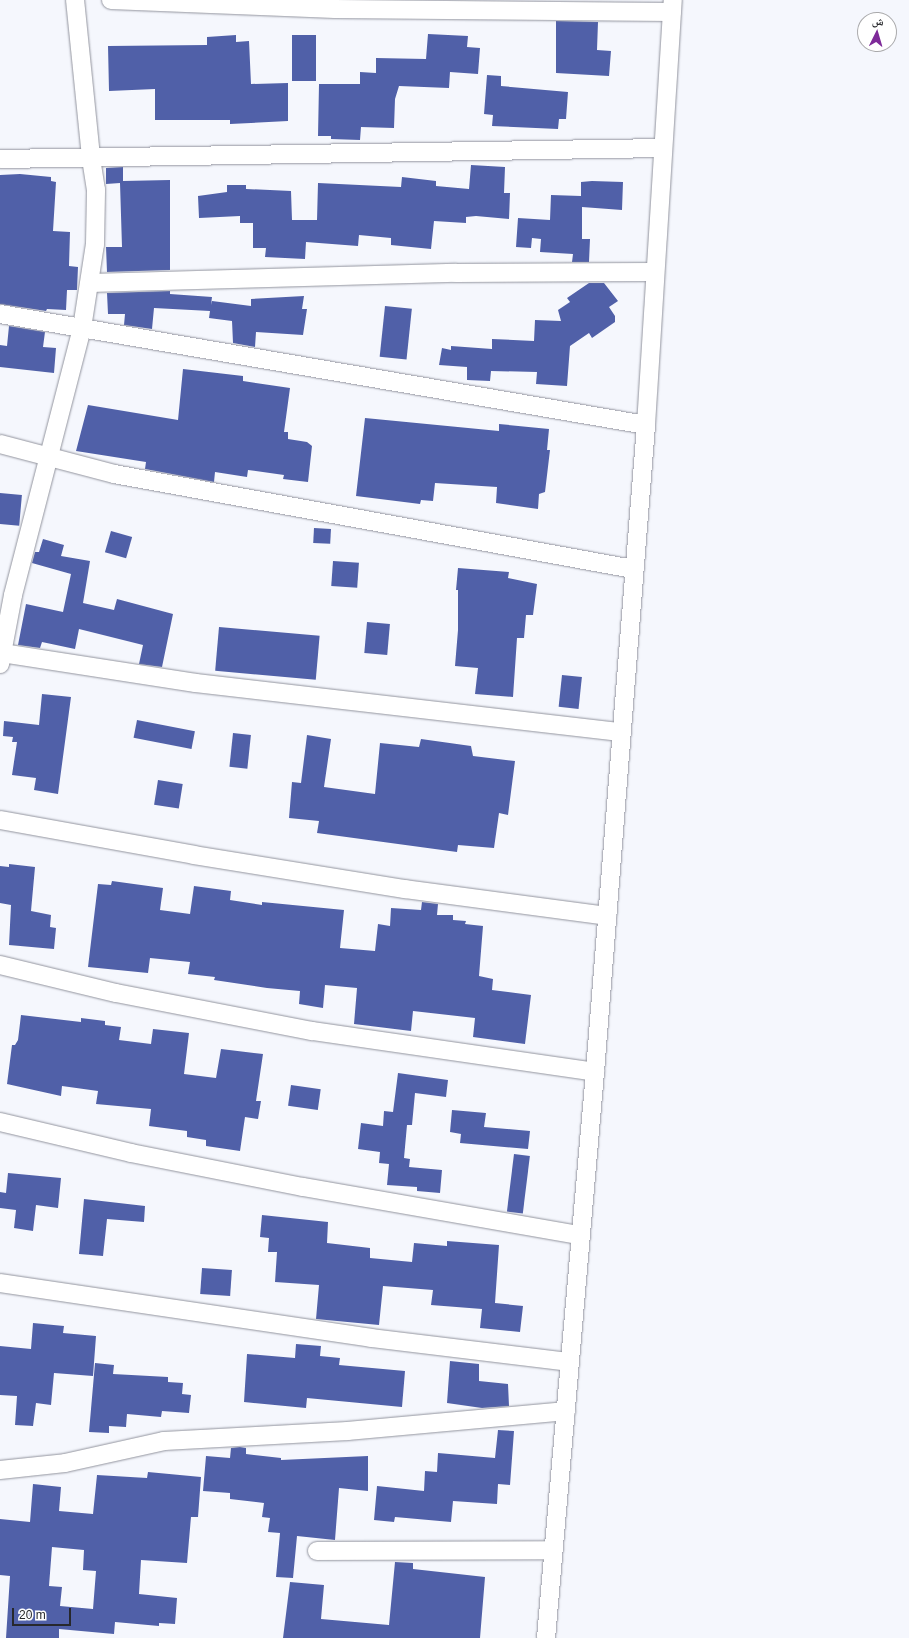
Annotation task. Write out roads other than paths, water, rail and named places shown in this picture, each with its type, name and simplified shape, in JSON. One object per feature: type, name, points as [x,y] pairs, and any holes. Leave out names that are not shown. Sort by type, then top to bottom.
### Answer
[{"type":"street","points":[[76,0],[91,156],[96,190],[97,217],[90,283],[82,328],[47,457],[6,594],[1,658],[204,684],[620,732]]},
{"type":"street","points":[[111,0],[335,9],[672,6],[646,425],[620,732],[608,916],[568,1362],[566,1411],[546,1638]]},
{"type":"street","points":[[0,159],[91,156],[663,148]]},
{"type":"street","points":[[90,283],[456,273],[655,272]]},
{"type":"street","points":[[0,314],[646,425]]},
{"type":"street","points":[[0,444],[114,474],[633,569]]},
{"type":"street","points":[[0,820],[249,864],[405,889],[608,916]]},
{"type":"street","points":[[0,965],[116,993],[312,1031],[595,1072]]},
{"type":"street","points":[[0,1122],[130,1153],[287,1184],[419,1209],[579,1235]]},
{"type":"street","points":[[0,1283],[371,1338],[568,1362]]},
{"type":"street","points":[[0,1470],[65,1464],[164,1441],[348,1431],[566,1411]]},
{"type":"street","points":[[318,1551],[553,1550]]}]
